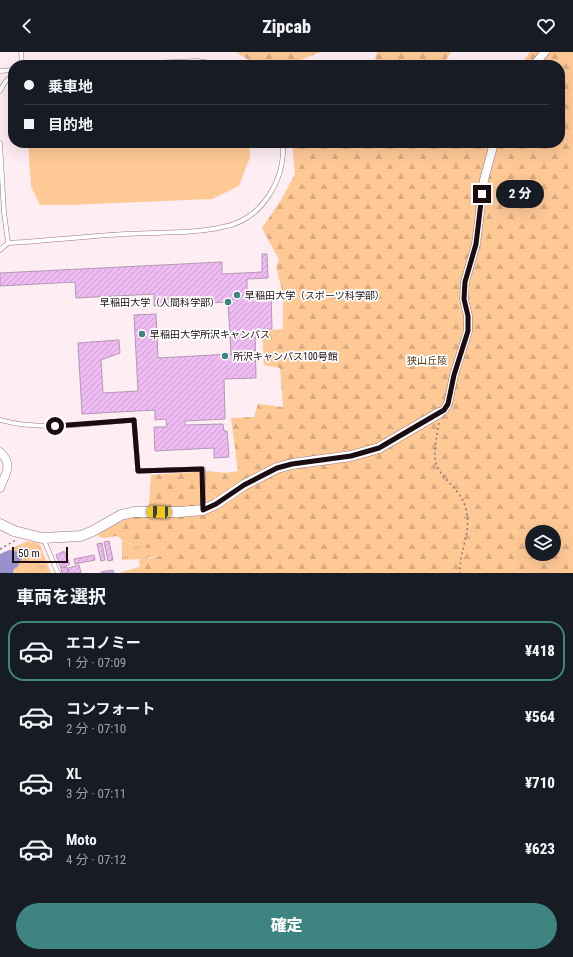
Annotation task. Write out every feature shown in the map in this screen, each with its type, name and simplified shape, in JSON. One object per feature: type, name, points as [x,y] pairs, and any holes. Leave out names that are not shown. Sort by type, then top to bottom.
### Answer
[{"type":"street","points":[[538,60],[545,52]]},
{"type":"street","points":[[0,524],[14,531],[42,538],[81,536],[94,531],[121,515],[134,512],[179,512],[203,510],[216,504],[244,485],[277,468],[292,464],[351,456],[379,448],[444,410],[448,404],[454,375],[468,331],[468,316],[464,299],[465,282],[476,244],[484,180],[493,148]]},
{"type":"street","points":[[0,452],[6,460],[8,468],[0,488]]},
{"type":"lane","points":[[0,91],[8,79]]},
{"type":"lane","points":[[0,143],[4,212],[8,243]]},
{"type":"lane","points":[[0,250],[8,243],[126,234],[190,231],[224,227],[234,224],[254,213],[270,195],[277,182],[282,163],[283,148]]},
{"type":"lane","points":[[0,420],[55,426],[134,420],[138,471],[202,469],[203,510]]},
{"type":"lane","points":[[42,538],[58,573]]},
{"type":"path","points":[[439,413],[440,422],[435,453],[436,464],[442,474],[460,493],[466,509],[468,532],[461,559],[460,573]]},
{"type":"path","points":[[0,549],[27,535]]},
{"type":"green space","points":[[236,52],[321,52],[300,60],[248,60]]},
{"type":"green space","points":[[377,52],[451,52],[446,60],[375,60]]},
{"type":"green space","name":"狭山丘陵","points":[[530,52],[573,52],[573,573],[119,573],[146,565],[148,559],[163,555],[163,551],[145,548],[127,542],[117,536],[104,538],[99,537],[98,534],[149,506],[151,475],[208,471],[225,473],[238,471],[231,418],[254,417],[258,404],[283,407],[280,368],[264,365],[262,331],[283,329],[283,295],[276,266],[279,260],[262,228],[281,200],[295,174],[292,148],[565,148],[565,60],[524,60]]},
{"type":"green space","points":[[28,148],[249,148],[250,157],[239,186],[212,199],[40,205],[31,186]]},
{"type":"green space","points":[[122,540],[131,544],[164,551],[163,555],[148,558],[146,565],[140,567],[139,559],[122,560]]},
{"type":"green space","points":[[27,541],[39,543],[51,573],[22,573],[32,556],[30,549],[16,549],[14,551],[9,550]]},
{"type":"green space","points":[[24,547],[32,553],[32,556],[22,573],[13,573],[21,559],[20,552],[14,551]]},
{"type":"shaded area","points":[[9,550],[20,552],[23,557],[18,566],[14,569],[13,573],[0,573],[0,554]]},
{"type":"building","name":"所沢キャンパス100号館","points":[[262,254],[267,254],[268,278],[247,279],[247,296],[271,295],[272,329],[255,330],[256,378],[224,379],[225,419],[185,421],[185,425],[223,424],[224,431],[227,431],[229,457],[214,458],[214,448],[155,451],[154,427],[167,427],[166,419],[155,420],[155,410],[82,414],[78,343],[119,340],[120,353],[101,360],[103,393],[138,391],[134,315],[156,314],[158,358],[231,354],[228,302],[154,306],[154,294],[76,298],[75,282],[0,286],[0,273],[222,262],[222,274],[262,272]]},
{"type":"building","points":[[109,541],[113,560],[108,561],[104,542]]},
{"type":"building","points":[[102,543],[105,560],[101,561],[97,544]]},
{"type":"building","points":[[64,551],[70,564],[61,568],[56,555]]},
{"type":"building","points":[[94,555],[95,560],[75,564],[74,559]]},
{"type":"building","points":[[79,565],[81,573],[69,573],[68,568]]},
{"type":"building","points":[[67,567],[68,573],[62,573],[61,568]]},
{"type":"building","points":[[113,570],[114,573],[101,573],[101,572]]},
{"type":"place","name":"早稲田大学（スポーツ科学部）","points":[[237,295]]},
{"type":"place","name":"早稲田大学（人間科学部）","points":[[228,302]]},
{"type":"place","name":"早稲田大学所沢キャンパス","points":[[142,334]]},
{"type":"place","name":"所沢キャンパス100号館","points":[[225,356]]},
{"type":"route","points":[[55,426],[134,420],[138,471],[202,469],[203,510],[216,504],[263,474],[277,468],[292,464],[351,456],[379,448],[444,410],[448,404],[454,375],[468,331],[468,316],[464,299],[465,282],[476,244],[482,194]]}]
